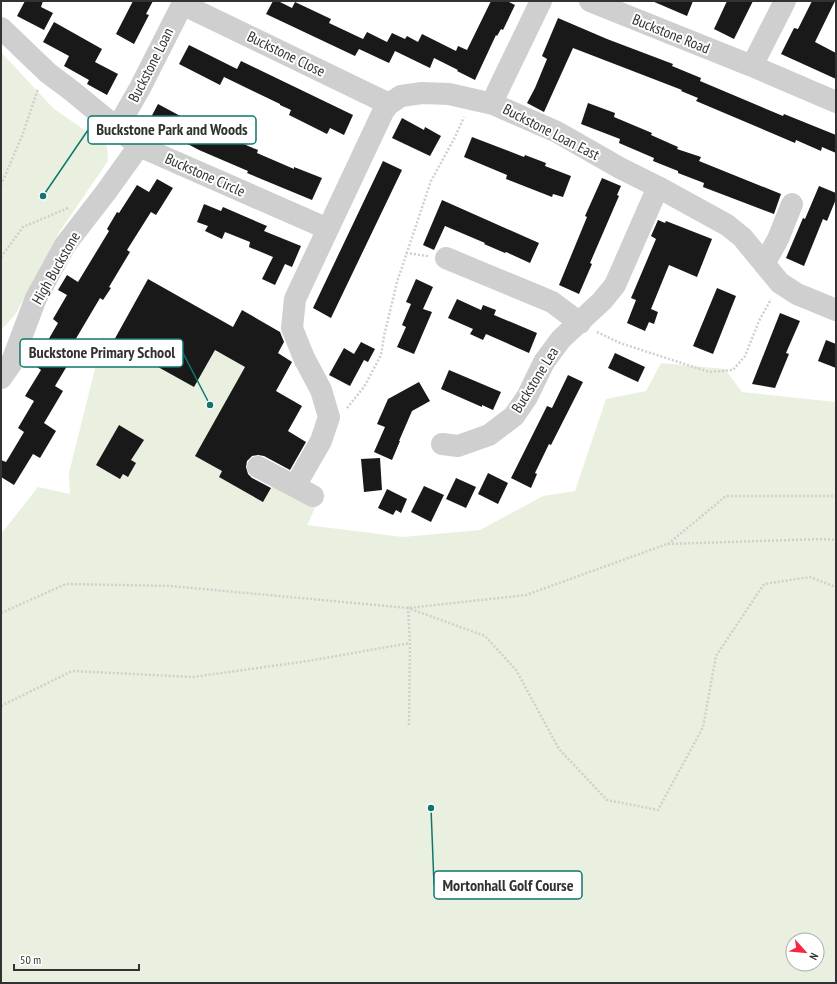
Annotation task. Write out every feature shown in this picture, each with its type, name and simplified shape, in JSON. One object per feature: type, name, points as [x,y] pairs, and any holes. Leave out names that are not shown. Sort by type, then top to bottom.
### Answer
[{"type":"street","points":[[483,101],[497,92],[541,1]]},
{"type":"street","name":"Buckstone Road","points":[[590,1],[752,66],[836,102]]},
{"type":"street","points":[[752,66],[785,1]]},
{"type":"street","name":"Buckstone Close","points":[[183,3],[390,104]]},
{"type":"street","name":"Buckstone Loan","points":[[117,128],[140,88],[183,3]]},
{"type":"street","name":"Buckstone Circle","points":[[1,28],[48,73],[139,146],[328,228]]},
{"type":"street","name":"Buckstone Loan East","points":[[328,417],[322,390],[304,358],[292,328],[295,299],[383,112],[390,104],[401,96],[422,93],[449,94],[483,101],[557,132],[620,168],[727,225],[742,237],[780,282],[797,294],[836,310]]},
{"type":"street","name":"High Buckstone","points":[[1,378],[11,364],[36,298],[66,245],[139,146]]},
{"type":"street","name":"Buckstone Lea","points":[[442,444],[458,446],[489,435],[514,416],[527,397],[544,362],[561,339],[602,301],[615,285],[658,187]]},
{"type":"street","points":[[764,264],[778,239],[792,204]]},
{"type":"street","points":[[446,258],[466,271],[552,302],[580,323]]},
{"type":"street","points":[[258,467],[304,491],[328,417]]},
{"type":"path","points":[[1,185],[22,136],[38,90],[48,73]]},
{"type":"path","points":[[328,417],[337,419],[364,387],[381,354],[396,282],[430,181],[454,139],[483,101]]},
{"type":"path","points":[[1,257],[23,228],[72,207]]},
{"type":"path","points":[[580,323],[620,344],[708,372],[733,370],[745,356],[759,321],[780,282]]},
{"type":"path","points":[[667,544],[726,496],[836,496]]},
{"type":"path","points":[[1,613],[66,584],[172,586],[408,608],[526,595],[667,544],[822,539],[836,540]]},
{"type":"path","points":[[408,608],[485,636],[516,670],[559,749],[607,800],[658,810],[703,727],[716,656],[764,584],[810,577],[836,587]]},
{"type":"path","points":[[408,608],[410,643],[409,725]]},
{"type":"path","points":[[1,706],[72,671],[193,677],[308,661],[410,643]]},
{"type":"green space","points":[[1,52],[53,108],[107,146],[108,161],[60,231],[15,315],[1,330]]},
{"type":"green space","points":[[103,337],[194,387],[215,350],[245,367],[222,471],[219,477],[263,502],[275,482],[317,504],[307,525],[403,537],[480,530],[543,496],[575,491],[606,399],[646,391],[661,363],[725,369],[742,392],[836,402],[836,983],[1,983],[1,534],[38,487],[70,494],[69,473]]},
{"type":"building","points":[[25,1],[43,1],[41,7],[53,13],[44,30],[17,16]]},
{"type":"building","points":[[133,1],[153,1],[146,14],[149,15],[134,44],[116,34]]},
{"type":"building","points":[[273,1],[278,1],[292,8],[295,2],[331,19],[329,23],[363,39],[362,41],[367,32],[387,42],[392,33],[405,39],[407,36],[418,42],[422,34],[456,51],[458,46],[467,50],[491,1],[507,1],[515,5],[503,30],[501,29],[497,36],[496,35],[475,80],[434,58],[430,68],[395,51],[389,63],[359,49],[355,56],[266,14]]},
{"type":"building","points":[[652,1],[693,1],[687,16]]},
{"type":"building","points":[[727,1],[753,1],[734,39],[714,29]]},
{"type":"building","points":[[812,1],[835,1],[815,42],[836,53],[836,79],[781,54],[794,28],[798,29]]},
{"type":"building","points":[[558,18],[607,39],[673,64],[672,66],[701,78],[700,81],[783,116],[784,114],[836,135],[836,153],[822,147],[821,151],[796,140],[795,143],[696,101],[698,98],[681,91],[682,90],[573,48],[544,112],[527,103],[547,59],[542,56]]},
{"type":"building","points":[[54,22],[102,49],[95,62],[118,74],[107,95],[87,84],[89,80],[64,66],[69,56],[43,42]]},
{"type":"building","points":[[189,45],[237,69],[241,61],[353,115],[344,135],[330,128],[327,134],[289,115],[291,110],[224,77],[220,85],[179,64]]},
{"type":"building","points":[[588,103],[615,113],[614,117],[652,133],[651,135],[678,147],[677,149],[701,157],[699,161],[781,194],[774,214],[703,187],[704,183],[678,173],[678,171],[653,161],[654,158],[619,143],[620,139],[581,124]]},
{"type":"building","points":[[158,104],[213,132],[216,127],[229,132],[227,137],[258,150],[257,153],[294,169],[294,167],[322,178],[312,200],[247,173],[248,171],[199,150],[148,123]]},
{"type":"building","points":[[402,118],[424,130],[425,127],[441,136],[430,156],[392,138]]},
{"type":"building","points":[[472,137],[524,157],[525,155],[546,163],[545,166],[571,176],[563,197],[553,194],[552,197],[506,179],[507,175],[464,157]]},
{"type":"building","points":[[383,161],[402,170],[331,318],[313,308]]},
{"type":"building","points":[[602,178],[621,186],[617,195],[619,196],[590,263],[592,264],[579,294],[559,285],[587,217],[585,216]]},
{"type":"building","points":[[157,179],[173,188],[156,215],[151,212],[127,250],[130,252],[109,287],[111,288],[103,300],[100,298],[71,347],[76,351],[55,386],[63,391],[44,423],[56,431],[40,458],[33,454],[14,485],[1,477],[1,460],[6,462],[24,432],[18,428],[34,401],[25,396],[41,370],[37,367],[44,356],[40,354],[58,323],[53,319],[67,295],[58,290],[67,275],[78,282],[109,231],[107,229],[117,212],[119,213],[137,185],[149,192]]},
{"type":"building","points":[[819,186],[836,193],[836,199],[827,221],[823,219],[804,266],[786,258],[803,218],[805,219]]},
{"type":"building","points":[[442,200],[539,243],[530,263],[445,226],[434,250],[423,245]]},
{"type":"building","points":[[204,204],[221,211],[223,207],[267,226],[264,231],[301,246],[292,267],[285,264],[275,285],[262,279],[273,257],[249,247],[250,242],[225,232],[222,239],[205,231],[208,226],[197,222]]},
{"type":"building","points":[[658,220],[665,223],[666,221],[712,239],[697,277],[669,265],[651,309],[658,312],[654,324],[649,322],[645,331],[627,323],[636,300],[631,298],[656,239],[651,236]]},
{"type":"building","points":[[148,279],[233,327],[242,310],[280,332],[284,342],[278,353],[292,362],[276,391],[302,406],[288,431],[306,442],[290,470],[264,456],[252,456],[247,461],[246,467],[248,474],[252,478],[271,488],[263,502],[219,477],[222,471],[195,456],[245,367],[215,350],[194,387],[113,342]]},
{"type":"building","points":[[416,279],[433,287],[423,309],[432,312],[414,354],[397,347],[406,327],[402,325],[411,304],[406,302]]},
{"type":"building","points":[[717,288],[736,296],[713,354],[693,346]]},
{"type":"building","points":[[457,299],[481,310],[483,305],[496,310],[494,315],[537,333],[529,353],[486,334],[483,340],[470,334],[473,329],[448,318]]},
{"type":"building","points":[[780,313],[800,321],[786,353],[789,354],[775,388],[752,384]]},
{"type":"building","points":[[826,340],[836,344],[836,368],[818,361]]},
{"type":"building","points":[[361,342],[375,349],[368,362],[364,360],[350,386],[329,375],[344,348],[354,354]]},
{"type":"building","points":[[615,353],[645,367],[638,382],[608,368]]},
{"type":"building","points":[[449,370],[501,392],[493,410],[482,405],[482,407],[441,389]]},
{"type":"building","points":[[568,375],[583,382],[551,445],[549,444],[535,473],[537,474],[531,488],[511,478],[547,406],[552,408]]},
{"type":"building","points":[[419,382],[430,401],[412,411],[392,460],[374,452],[385,427],[377,424],[388,399]]},
{"type":"building","points":[[119,425],[144,440],[131,460],[136,463],[128,477],[123,474],[120,479],[96,465]]},
{"type":"building","points":[[380,458],[382,490],[364,492],[361,459]]},
{"type":"building","points":[[488,473],[508,483],[498,504],[478,494]]},
{"type":"building","points":[[456,478],[476,487],[466,508],[446,499]]},
{"type":"building","points":[[424,486],[444,495],[431,522],[411,512]]},
{"type":"building","points":[[387,489],[407,499],[401,513],[396,510],[393,515],[378,508]]},
{"type":"place","name":"Buckstone Park and Woods","points":[[43,196]]},
{"type":"place","name":"Buckstone Primary School","points":[[210,405]]},
{"type":"place","name":"Mortonhall Golf Course","points":[[431,808]]}]
